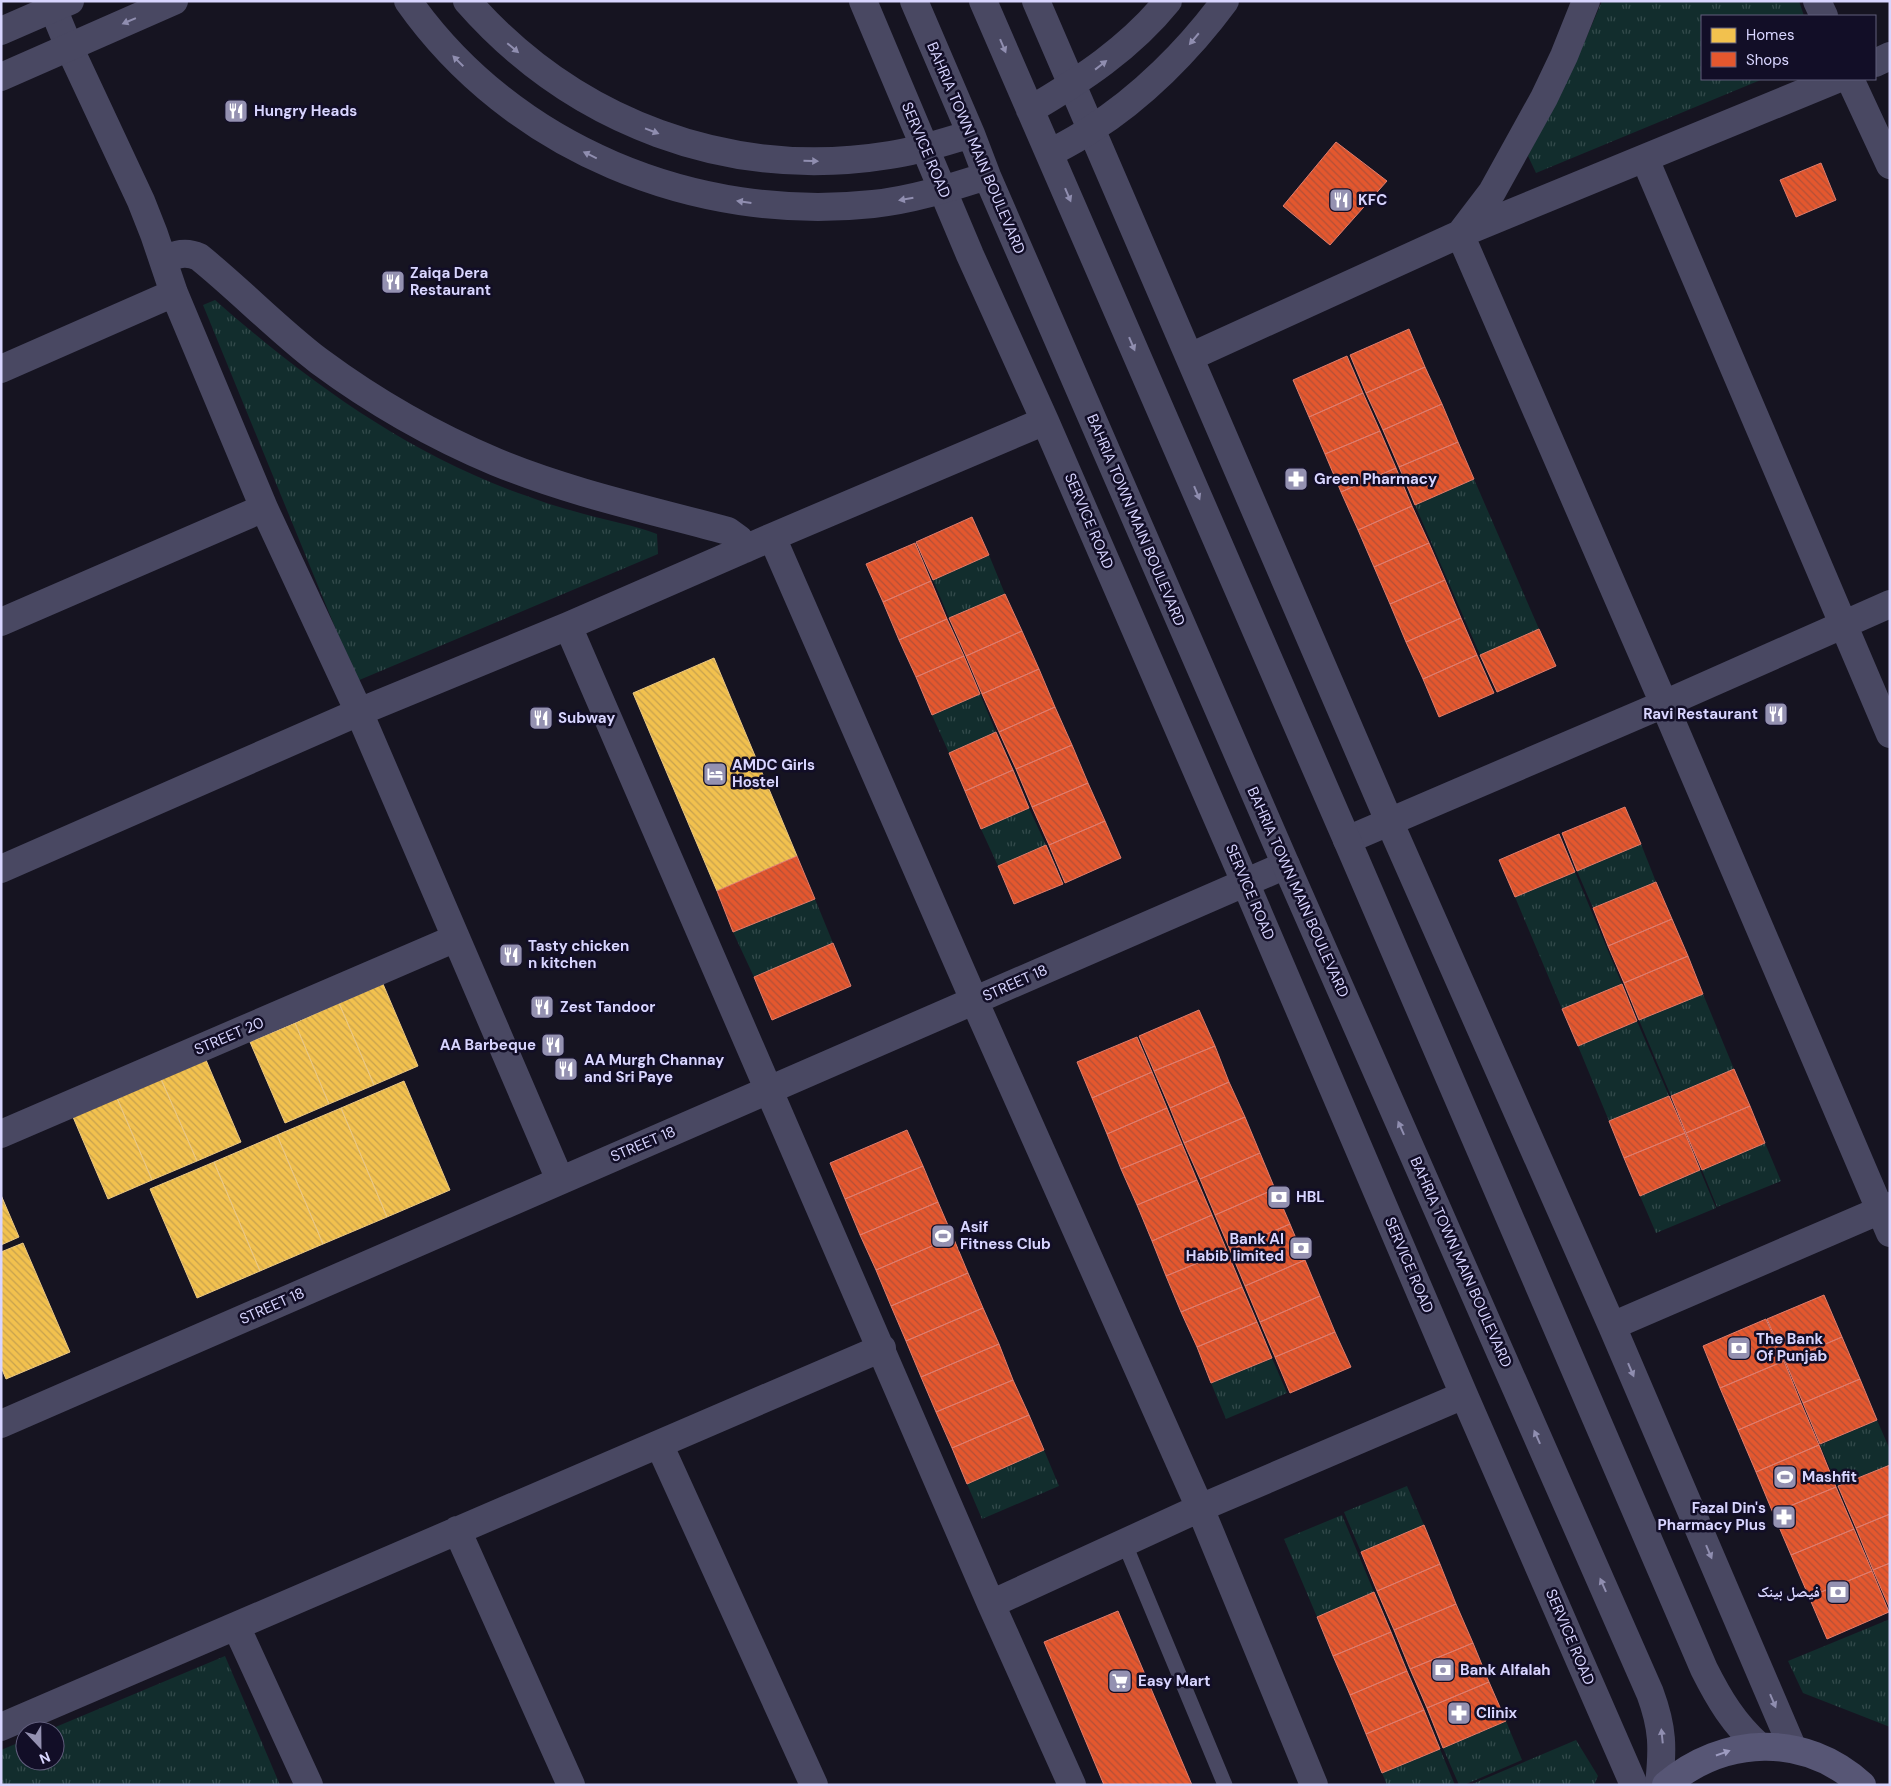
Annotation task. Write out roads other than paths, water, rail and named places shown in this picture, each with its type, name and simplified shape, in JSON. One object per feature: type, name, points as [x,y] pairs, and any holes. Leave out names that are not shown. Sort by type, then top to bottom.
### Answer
[{"type":"main road","points":[[1666,1785],[1680,1773],[1704,1759],[1731,1750],[1759,1746],[1793,1749],[1823,1759],[1850,1774],[1862,1785]]},
{"type":"street","points":[[1,77],[174,1]]},
{"type":"street","points":[[408,1],[436,37],[460,62],[512,108],[571,146],[634,174],[701,195],[779,206],[822,207],[874,204],[943,190],[987,176]]},
{"type":"street","points":[[467,1],[504,41],[559,84],[620,118],[651,132],[684,142],[752,157],[796,161],[856,160],[925,148],[971,134]]},
{"type":"street","name":"SERVICE ROAD","points":[[863,1],[970,255],[1045,421],[1246,882],[1464,1395],[1634,1785]]},
{"type":"street","name":"BAHRIA TOWN MAIN BOULEVARD","points":[[914,1],[987,176],[1286,865],[1650,1693],[1661,1729],[1663,1751],[1659,1785]]},
{"type":"street","points":[[983,1],[1704,1669],[1725,1708],[1746,1735],[1759,1746]]},
{"type":"street","points":[[1036,1],[1389,822],[1612,1326],[1793,1749]]},
{"type":"street","points":[[1030,110],[1072,86],[1101,65],[1133,38],[1168,1]]},
{"type":"street","points":[[1050,153],[1090,130],[1155,80],[1186,49],[1225,1]]},
{"type":"street","points":[[1460,234],[1492,192],[1544,98],[1564,56],[1586,1]]},
{"type":"street","points":[[1817,1],[1824,15]]},
{"type":"street","points":[[1,31],[58,4],[69,47],[141,201],[164,260],[174,294],[264,508],[359,712],[560,1180]]},
{"type":"street","points":[[1876,63],[1890,56]]},
{"type":"street","points":[[1190,357],[1460,234],[1835,80]]},
{"type":"street","points":[[1850,80],[1890,166]]},
{"type":"street","points":[[1645,158],[1890,734]]},
{"type":"street","points":[[1460,234],[1886,1216],[1612,1326]]},
{"type":"street","points":[[164,260],[174,255],[189,252],[198,257],[319,360],[414,422],[455,443],[496,462],[585,493],[728,531],[739,539],[745,549]]},
{"type":"street","points":[[1,369],[174,294]]},
{"type":"street","points":[[1,869],[359,712],[568,626],[1045,421]]},
{"type":"street","points":[[1,622],[264,508]]},
{"type":"street","points":[[772,537],[974,1000],[1200,1508],[1314,1785]]},
{"type":"street","points":[[1347,840],[1664,704],[1890,604]]},
{"type":"street","points":[[568,626],[1072,1785]]},
{"type":"street","name":"STREET 18","points":[[1,1424],[1286,865]]},
{"type":"street","name":"STREET 20","points":[[1,1134],[456,938]]},
{"type":"street","points":[[1,1726],[882,1348]]},
{"type":"street","points":[[992,1604],[1200,1508],[1464,1395]]},
{"type":"street","points":[[659,1444],[814,1785]]},
{"type":"street","points":[[458,1530],[570,1785]]},
{"type":"street","points":[[236,1626],[309,1785]]},
{"type":"lane","points":[[1124,1542],[1225,1785]]},
{"type":"place","name":"Hungry Heads","points":[[236,111]]},
{"type":"place","name":"KFC","points":[[1341,200]]},
{"type":"place","name":"Zaiqa Dera Restaurant","points":[[393,282]]},
{"type":"place","name":"Green Pharmacy","points":[[1296,479]]},
{"type":"place","name":"Ravi Restaurant","points":[[1776,714]]},
{"type":"place","name":"Subway","points":[[541,718]]},
{"type":"place","name":"AMDC Girls Hostel","points":[[715,774]]},
{"type":"place","name":"Tasty chicken n kitchen","points":[[511,955]]},
{"type":"place","name":"Zest Tandoor","points":[[542,1007]]},
{"type":"place","name":"AA Barbeque","points":[[553,1045]]},
{"type":"place","name":"AA Murgh Channay and Sri Paye","points":[[566,1069]]},
{"type":"place","name":"HBL","points":[[1279,1197]]},
{"type":"place","name":"Asif Fitness Club","points":[[943,1236]]},
{"type":"place","name":"Bank Al Habib limited","points":[[1301,1248]]},
{"type":"place","name":"The Bank Of Punjab","points":[[1739,1348]]},
{"type":"place","name":"Mashfit","points":[[1785,1477]]},
{"type":"place","name":"Fazal Din's Pharmacy Plus","points":[[1784,1517]]},
{"type":"place","name":"فیصل بینک","points":[[1838,1592]]},
{"type":"place","name":"Bank Alfalah","points":[[1443,1670]]},
{"type":"place","name":"Easy Mart","points":[[1120,1681]]},
{"type":"place","name":"Clinix","points":[[1459,1713]]}]
